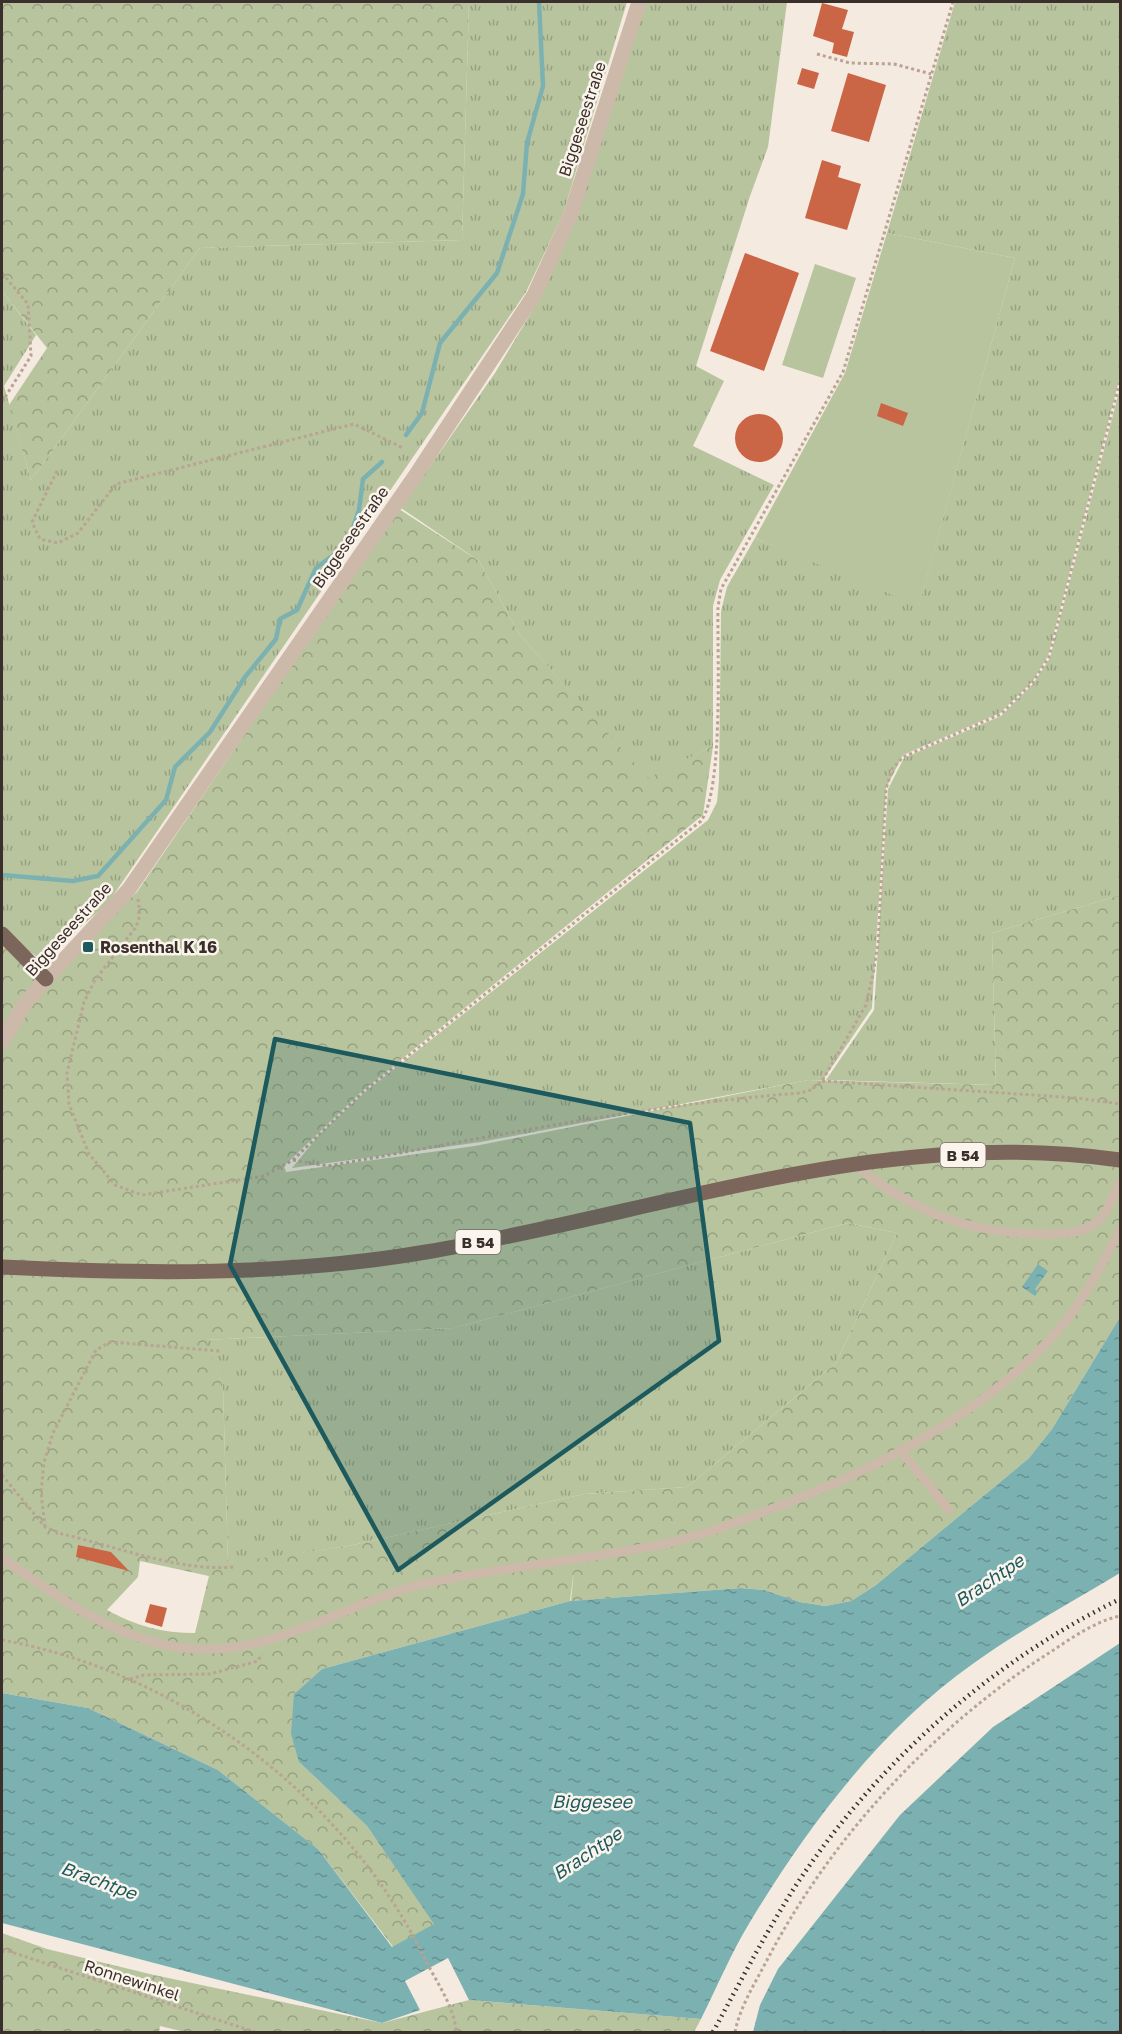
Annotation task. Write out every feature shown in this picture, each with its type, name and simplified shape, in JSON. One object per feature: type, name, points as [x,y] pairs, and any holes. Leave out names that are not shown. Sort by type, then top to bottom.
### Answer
[{"type":"main road","points":[[2,934],[46,979]]},
{"type":"main road","name":"B 54","points":[[2,1267],[181,1273],[348,1262],[424,1253],[513,1236],[768,1180],[855,1165],[964,1154],[1009,1153],[1083,1155],[1120,1160]]},
{"type":"street","name":"Biggeseestraße","points":[[2,1042],[24,1005],[129,889],[415,476],[534,295],[570,216],[639,2]]},
{"type":"lane","points":[[855,1165],[885,1190],[915,1206],[946,1220],[1003,1233],[1059,1234],[1087,1228],[1096,1223],[1104,1213],[1120,1182]]},
{"type":"lane","points":[[2,1558],[87,1616],[114,1630],[146,1640],[194,1649],[229,1648],[265,1642],[367,1602],[425,1584],[657,1545],[724,1527],[839,1483],[900,1450],[958,1414],[1032,1357],[1062,1326],[1087,1291],[1120,1230]]},
{"type":"lane","points":[[900,1450],[949,1510]]},
{"type":"path","points":[[129,889],[140,905],[140,915],[135,927],[95,980],[84,1002],[76,1026],[67,1073],[69,1104],[90,1154],[115,1185],[142,1195],[264,1176],[293,1160],[363,1092],[705,816],[711,800],[715,770],[718,607],[721,589],[843,372],[953,2]]},
{"type":"path","points":[[817,54],[850,63],[894,64],[931,74]]},
{"type":"path","points":[[2,273],[28,304],[31,356],[2,402]]},
{"type":"path","points":[[293,1160],[328,1166],[598,1118],[723,1099],[800,1093],[811,1090],[822,1081],[866,1005],[873,974],[878,934],[886,789],[892,769],[903,756],[1001,714],[1033,682],[1050,657],[1120,381]]},
{"type":"path","points":[[57,471],[32,522],[40,539],[58,543],[78,533],[116,484],[354,424],[403,448]]},
{"type":"path","points":[[822,1081],[1067,1097],[1120,1104]]},
{"type":"path","points":[[45,1527],[41,1492],[44,1462],[53,1433],[96,1350],[110,1342],[220,1351]]},
{"type":"path","points":[[2,1475],[45,1527],[62,1534],[214,1569],[234,1567]]},
{"type":"path","points":[[735,2032],[740,2013],[804,1896],[838,1848],[880,1798],[940,1737],[1024,1669],[1098,1624],[1120,1616]]},
{"type":"path","points":[[2,1640],[64,1656],[129,1679],[220,1730],[277,1772],[306,1798],[344,1838],[385,1892],[419,1946],[454,2022],[456,2032]]},
{"type":"path","points":[[129,1679],[144,1675],[210,1674],[237,1668],[258,1661],[263,1653],[265,1642]]},
{"type":"path","name":"Ronnewinkel","points":[[2,1949],[255,2032]]},
{"type":"highlighted area","points":[[275,1039],[690,1123],[719,1341],[398,1570],[230,1265]]},
{"type":"green space","points":[[2,2],[469,2],[462,240],[200,248],[31,480],[9,405],[47,348],[2,291]]},
{"type":"green space","points":[[469,2],[627,2],[563,214],[526,292],[108,903],[42,961],[2,930],[2,291],[36,335],[4,386],[31,480],[200,248],[462,240]]},
{"type":"green space","points":[[644,2],[787,2],[768,147],[696,366],[724,381],[693,446],[774,485],[720,580],[713,606],[713,746],[648,779],[519,634],[479,561],[401,508],[495,373],[540,298]]},
{"type":"green space","points":[[955,2],[1120,2],[1120,376],[1048,656],[1032,682],[1000,713],[903,755],[886,788],[872,1008],[823,1080],[808,1080],[481,1142],[292,1168],[319,1135],[364,1093],[708,820],[717,802],[719,781],[721,611],[727,587],[755,538],[919,605],[1015,258],[887,233]]},
{"type":"green space","points":[[887,233],[1015,258],[919,606],[755,538],[845,373]]},
{"type":"green space","points":[[815,264],[856,278],[823,378],[782,365]]},
{"type":"green space","points":[[1120,388],[1120,895],[992,933],[996,1085],[826,1080],[874,1010],[888,789],[904,758],[1001,716],[1033,684],[1050,658]]},
{"type":"green space","points":[[399,509],[479,561],[519,634],[648,778],[713,746],[703,815],[361,1092],[284,1166],[286,1172],[475,1146],[808,1080],[996,1085],[992,933],[1120,895],[1120,1317],[1052,1429],[1029,1458],[876,1585],[851,1601],[825,1606],[800,1602],[764,1590],[741,1588],[571,1601],[574,1569],[570,1601],[322,1669],[294,1694],[299,1762],[367,1826],[435,1924],[394,1948],[318,1849],[218,1770],[88,1708],[2,1693],[2,930],[48,975],[137,892]],"holes":[[[848,1223],[897,1233],[836,1363],[687,1487],[584,1494],[348,1546],[228,1563],[223,1387],[206,1340],[453,1328]],[[140,1561],[209,1576],[195,1633],[150,1628],[107,1610],[138,1577]]]},
{"type":"green space","points":[[848,1223],[897,1233],[836,1363],[687,1487],[584,1494],[348,1546],[228,1564],[223,1387],[205,1340],[453,1328]]},
{"type":"green space","points":[[2,1933],[47,1949],[154,1975],[382,2023],[469,2000],[701,2019],[694,2032],[185,2032],[160,2026],[159,2032],[2,2032]]},
{"type":"water","points":[[1038,1264],[1048,1271],[1035,1289],[1038,1292],[1035,1296],[1022,1287]]},
{"type":"water","name":"Biggesee","points":[[1120,1317],[1120,1573],[974,1663],[908,1717],[878,1748],[822,1815],[772,1886],[737,1946],[701,2019],[469,2000],[448,1958],[405,1981],[420,2010],[382,2023],[2,1923],[2,1693],[88,1708],[218,1770],[318,1849],[392,1947],[434,1924],[367,1826],[299,1762],[291,1734],[294,1694],[322,1669],[570,1601],[741,1588],[764,1590],[800,1602],[825,1606],[851,1601],[876,1585],[1029,1458],[1052,1429]]},
{"type":"water","points":[[1120,1643],[1120,2032],[753,2032],[760,2005],[778,1969],[900,1815],[993,1727]]},
{"type":"building","points":[[822,3],[848,10],[842,29],[854,32],[847,57],[832,53],[834,43],[813,36]]},
{"type":"building","points":[[802,68],[819,73],[814,89],[797,84]]},
{"type":"building","points":[[848,73],[886,85],[869,142],[831,131]]},
{"type":"building","points":[[822,160],[841,166],[838,177],[861,184],[847,230],[805,218]]},
{"type":"building","points":[[745,253],[799,273],[764,371],[710,351]]},
{"type":"building","points":[[881,403],[908,413],[903,426],[877,416]]},
{"type":"building","points":[[759,414],[776,421],[783,438],[776,455],[759,462],[742,455],[735,438],[742,421]]},
{"type":"building","points":[[78,1545],[111,1552],[129,1571],[76,1557]]},
{"type":"building","points":[[150,1604],[167,1608],[162,1627],[145,1622]]},
{"type":"waterway","points":[[406,435],[422,413],[440,343],[497,273],[523,194],[527,143],[543,86],[539,2]]},
{"type":"waterway","points":[[2,875],[73,881],[98,876],[166,800],[175,767],[210,732],[245,677],[276,639],[280,619],[297,610],[316,568],[347,545],[359,510],[363,479],[382,462]]},
{"type":"railway","points":[[713,2032],[791,1893],[823,1847],[858,1803],[896,1762],[936,1723],[979,1687],[1071,1625],[1120,1599]]},
{"type":"place","name":"Rosenthal K 16","points":[[88,947]]},
{"type":"water label","name":"Brachtpe","points":[[989,1580]]},
{"type":"water label","name":"Brachtpe","points":[[587,1853]]},
{"type":"water label","name":"Brachtpe","points":[[99,1880]]}]
